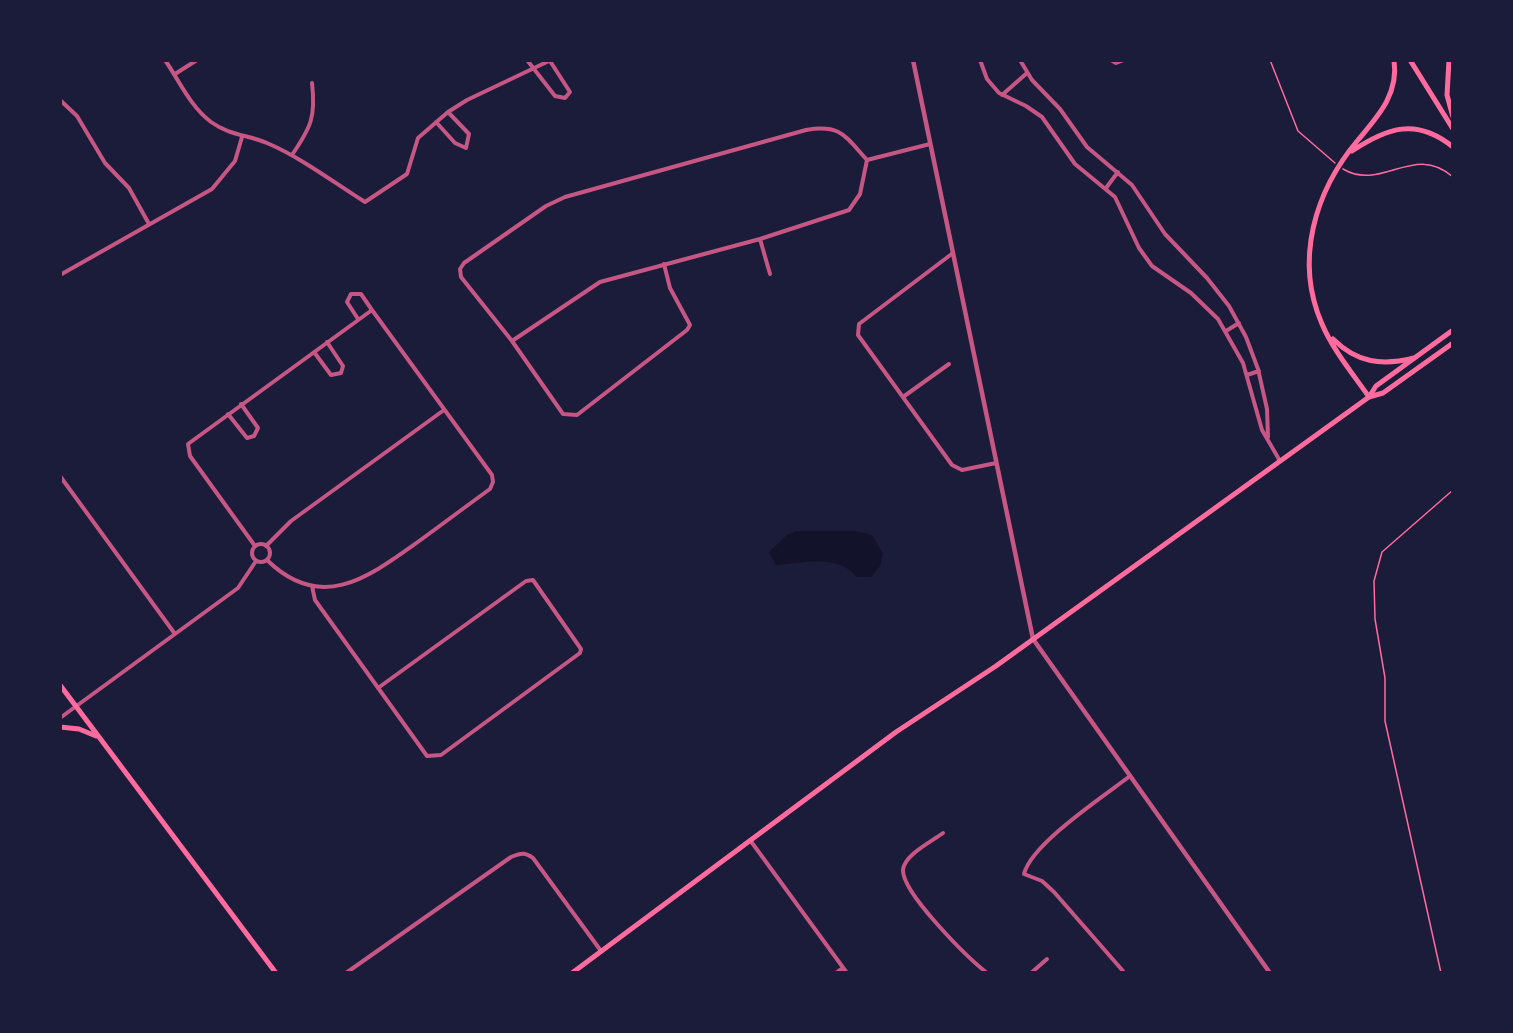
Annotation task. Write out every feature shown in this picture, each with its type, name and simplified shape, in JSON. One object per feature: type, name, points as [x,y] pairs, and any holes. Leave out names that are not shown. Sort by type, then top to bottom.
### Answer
[{"type":"main road","points":[[1369,397],[1325,331],[1312,292],[1310,244],[1321,198],[1331,178],[1386,106],[1394,85],[1394,60]]},
{"type":"main road","points":[[1410,60],[1453,129]]},
{"type":"main road","points":[[1449,60],[1447,95],[1453,117]]},
{"type":"main road","points":[[1350,152],[1378,135],[1403,130],[1430,134],[1453,147]]},
{"type":"main road","points":[[1369,397],[1376,386],[1453,330]]},
{"type":"main road","points":[[1325,331],[1345,349],[1365,360],[1386,363],[1414,358]]},
{"type":"main road","points":[[572,973],[896,732],[1033,639],[1369,397],[1383,393],[1453,343]]},
{"type":"main road","points":[[60,684],[276,973]]},
{"type":"main road","points":[[60,727],[79,729],[100,740]]},
{"type":"street","points":[[165,60],[189,100],[211,122],[242,137],[264,142],[292,155],[365,202],[407,174],[418,138],[448,112],[533,69],[550,60],[569,86],[570,92],[565,98],[555,96],[533,69],[527,60]]},
{"type":"street","points":[[175,74],[197,60]]},
{"type":"street","points":[[914,60],[1033,639],[1270,973]]},
{"type":"street","points":[[980,60],[987,79],[1002,95],[1042,117],[1074,164],[1106,188],[1122,207],[1134,239],[1152,266],[1201,302],[1226,331],[1247,375],[1262,430],[1280,462]]},
{"type":"street","points":[[1020,60],[1027,73],[1060,109],[1087,147],[1118,172],[1138,193],[1172,243],[1220,293],[1239,323],[1259,371],[1270,428],[1268,438]]},
{"type":"street","points":[[1111,60],[1116,63],[1124,60]]},
{"type":"street","points":[[1002,95],[1027,73]]},
{"type":"street","points":[[292,155],[309,130],[315,110],[312,83]]},
{"type":"street","points":[[60,100],[77,116],[105,163],[129,188],[149,224]]},
{"type":"street","points":[[436,122],[455,143],[466,148],[469,134],[448,112]]},
{"type":"street","points":[[664,264],[670,288],[690,325],[687,330],[577,415],[563,414],[512,341],[461,277],[460,269],[464,263],[546,206],[576,194],[806,130],[826,127],[846,137],[867,160]]},
{"type":"street","points":[[60,275],[212,189],[235,161],[242,137]]},
{"type":"street","points":[[867,160],[930,144]]},
{"type":"street","points":[[512,341],[600,282],[760,239],[849,210],[860,194],[867,160]]},
{"type":"street","points":[[1106,188],[1118,172]]},
{"type":"street","points":[[760,239],[770,274]]},
{"type":"street","points":[[953,253],[859,324],[858,335],[952,465],[962,470],[996,463]]},
{"type":"street","points":[[256,561],[267,560],[285,575],[312,586],[344,585],[372,574],[490,489],[493,482],[492,475],[361,294],[351,294],[347,302],[358,319]]},
{"type":"street","points":[[255,546],[187,451],[191,440],[372,310]]},
{"type":"street","points":[[1226,331],[1239,323]]},
{"type":"street","points":[[314,352],[328,373],[335,376],[341,374],[344,366],[327,342]]},
{"type":"street","points":[[903,397],[949,364]]},
{"type":"street","points":[[1247,375],[1259,371]]},
{"type":"street","points":[[228,414],[247,438],[254,436],[258,428],[241,404]]},
{"type":"street","points":[[255,546],[266,546],[291,521],[444,411]]},
{"type":"street","points":[[60,476],[175,633]]},
{"type":"street","points":[[255,546],[251,553],[256,561]]},
{"type":"street","points":[[266,546],[270,553],[267,560]]},
{"type":"street","points":[[60,718],[238,588],[256,561]]},
{"type":"street","points":[[312,586],[315,600],[378,688],[427,756],[433,758],[441,755],[580,653],[581,649],[533,580],[526,581],[378,688]]},
{"type":"street","points":[[1123,971],[1054,892],[1042,881],[1024,874],[1027,863],[1041,849],[1078,815],[1130,776]]},
{"type":"street","points":[[943,833],[907,860],[903,871],[907,884],[934,921],[987,973]]},
{"type":"street","points":[[750,839],[847,973]]},
{"type":"street","points":[[346,973],[511,857],[526,853],[533,858],[601,952]]},
{"type":"street","points":[[1031,973],[1047,959]]},
{"type":"street","points":[[836,973],[843,968]]},
{"type":"path","points":[[1270,60],[1298,131],[1336,164]]},
{"type":"path","points":[[1342,168],[1363,177],[1425,164],[1445,170],[1453,177]]},
{"type":"path","points":[[1441,973],[1385,721],[1385,678],[1375,619],[1374,581],[1382,552],[1453,490]]},
{"type":"shaded area","points":[[797,531],[855,531],[872,535],[883,554],[880,566],[871,577],[857,577],[840,565],[830,562],[776,565],[769,552],[787,535]]}]
